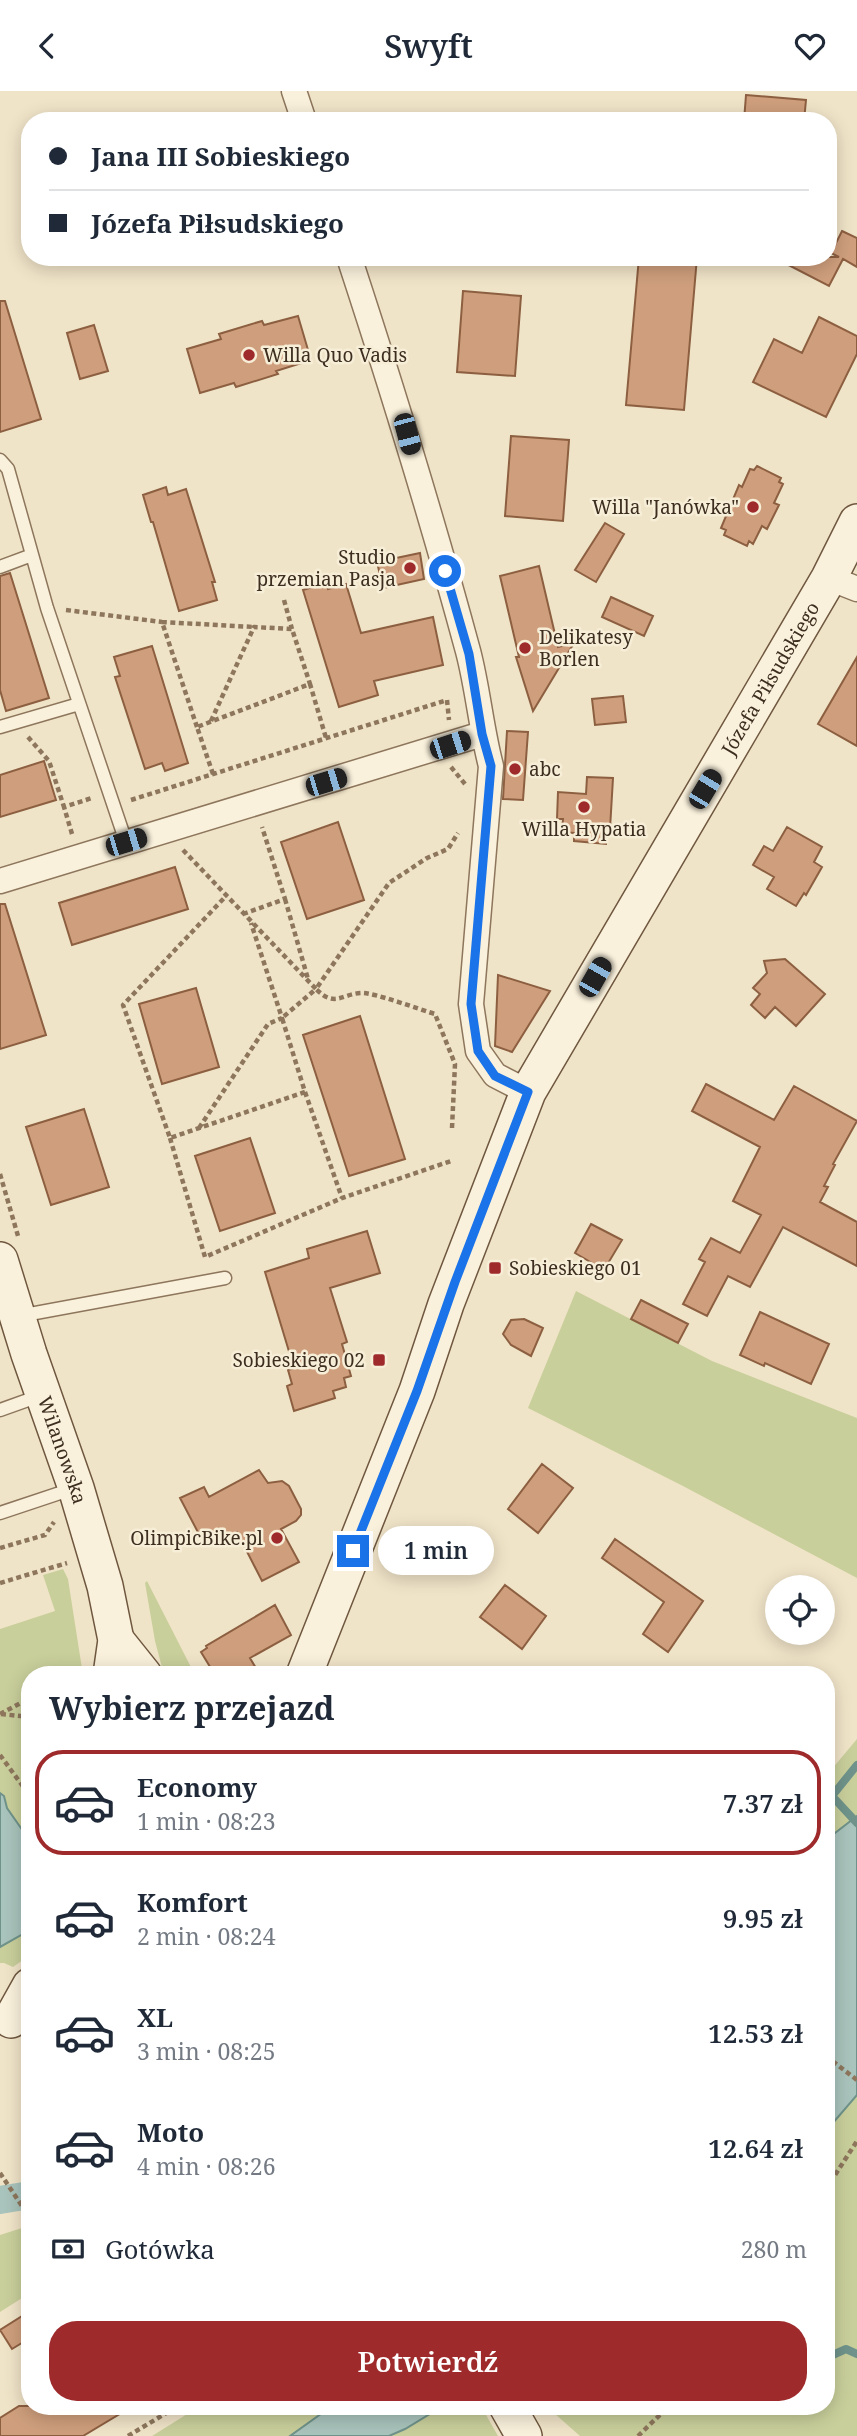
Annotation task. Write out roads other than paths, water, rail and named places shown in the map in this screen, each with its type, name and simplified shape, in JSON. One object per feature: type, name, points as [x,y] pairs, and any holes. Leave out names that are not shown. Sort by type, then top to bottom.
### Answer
[{"type":"street","points":[[294,91],[301,112]]},
{"type":"street","points":[[352,266],[407,434],[469,654],[482,734],[491,766],[471,1004],[478,1051],[495,1076],[528,1092]]},
{"type":"street","name":"Józefa Piłsudskiego","points":[[308,1666],[417,1391],[460,1267],[528,1092],[843,583],[857,521]]},
{"type":"street","points":[[0,881],[482,734]]},
{"type":"street","name":"Wilanowska","points":[[0,1260],[76,1488],[105,1586],[116,1640],[112,1666]]},
{"type":"street","name":"Wilanowska","points":[[116,1640],[137,1666]]},
{"type":"street","points":[[512,2415],[524,2436]]},
{"type":"lane","points":[[0,460],[8,469],[79,704],[126,842]]},
{"type":"lane","points":[[0,567],[32,555]]},
{"type":"lane","points":[[0,727],[79,704]]},
{"type":"lane","points":[[17,1317],[225,1278]]},
{"type":"lane","points":[[0,1410],[43,1395]]},
{"type":"lane","points":[[0,1513],[76,1488]]},
{"type":"water","points":[[0,1793],[21,1828],[21,1935],[0,1947]]},
{"type":"water","points":[[857,1816],[857,2095],[835,2121],[835,1833]]},
{"type":"water","points":[[319,2415],[428,2415],[389,2436],[290,2436]]},
{"type":"waterway","points":[[835,1792],[857,1765]]},
{"type":"waterway","points":[[835,1799],[857,1823]]},
{"type":"waterway","points":[[0,2200],[21,2196]]},
{"type":"waterway","points":[[835,2354],[846,2349],[857,2354]]},
{"type":"place","name":"Willa Quo Vadis","points":[[249,355]]},
{"type":"place","name":"Willa \"Janówka\"","points":[[753,507]]},
{"type":"place","name":"Studio przemian Pasja","points":[[410,568]]},
{"type":"place","name":"Delikatesy Borlen","points":[[525,648]]},
{"type":"place","name":"abc","points":[[515,769]]},
{"type":"place","name":"Willa Hypatia","points":[[584,807]]},
{"type":"place","name":"Sobieskiego 01","points":[[495,1268]]},
{"type":"place","name":"Sobieskiego 02","points":[[379,1360]]},
{"type":"place","name":"OlimpicBike.pl","points":[[277,1538]]}]
